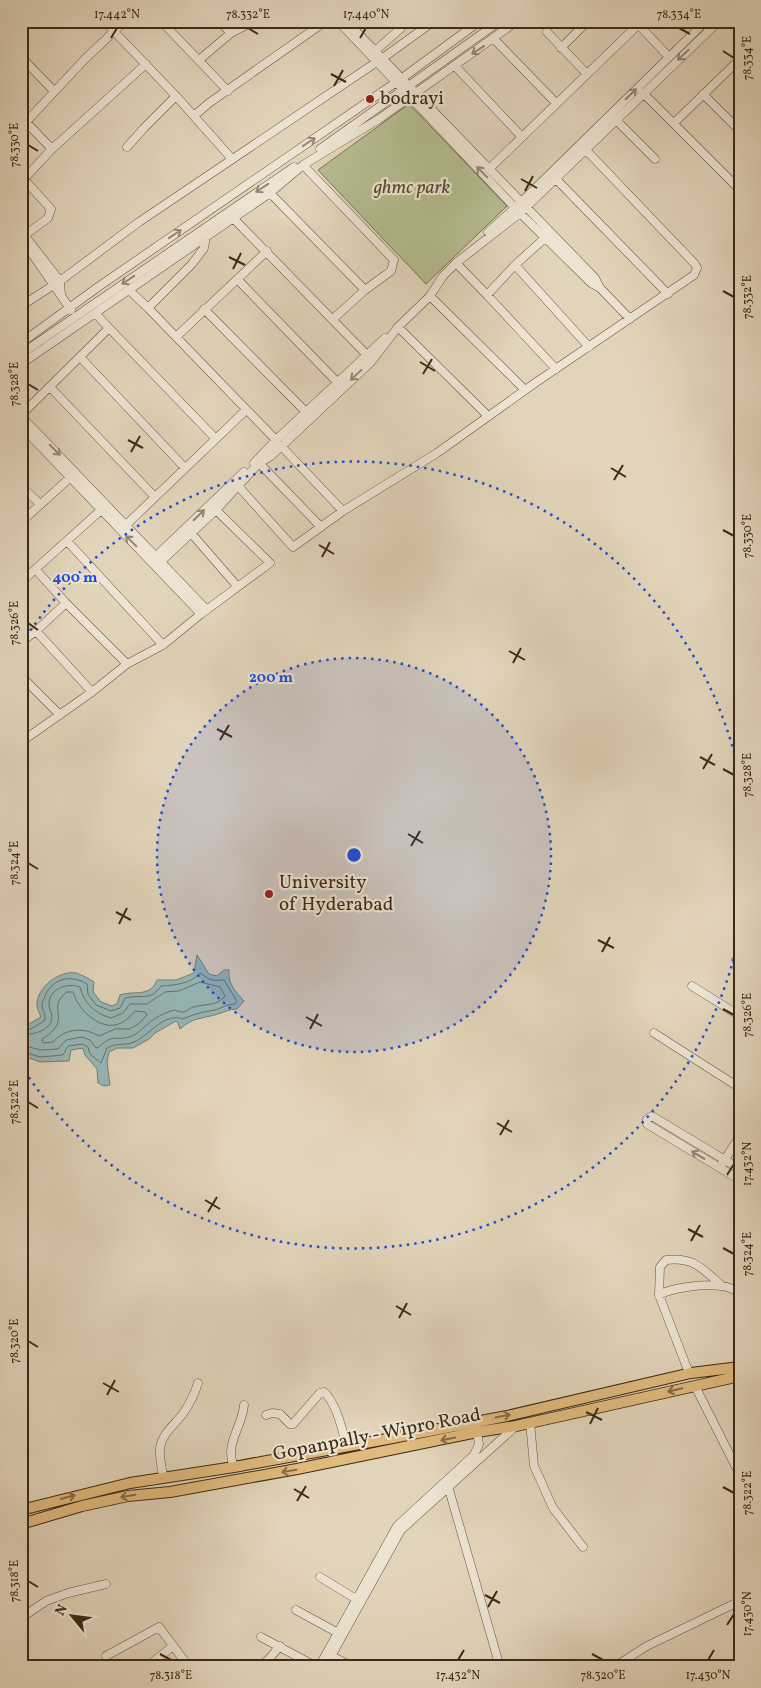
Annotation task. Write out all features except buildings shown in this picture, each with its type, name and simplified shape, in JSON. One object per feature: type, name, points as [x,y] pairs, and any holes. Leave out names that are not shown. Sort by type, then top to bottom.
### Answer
[{"type":"main road","name":"Gopanpally - Wipro Road","points":[[21,1510],[81,1494],[163,1476],[234,1467],[324,1451],[507,1416],[689,1373],[740,1367]]},
{"type":"main road","name":"Gopanpally - Wipro Road","points":[[21,1524],[82,1506],[128,1496],[180,1490],[326,1464],[477,1432],[516,1426],[740,1376]]},
{"type":"main road","points":[[339,1461],[341,1447]]},
{"type":"main road","points":[[324,1451],[326,1464]]},
{"type":"street","points":[[104,21],[176,96],[232,159]]},
{"type":"street","points":[[52,149],[23,120],[125,21]]},
{"type":"street","points":[[161,21],[228,92]]},
{"type":"street","points":[[220,21],[231,33]]},
{"type":"street","points":[[199,60],[231,33],[254,21]]},
{"type":"street","points":[[194,116],[209,103],[228,92],[326,21]]},
{"type":"street","points":[[338,21],[413,96],[490,168],[596,278],[600,288]]},
{"type":"street","points":[[346,21],[375,51],[379,60]]},
{"type":"street","points":[[375,51],[401,28],[401,21]]},
{"type":"street","points":[[21,306],[140,222],[434,21]]},
{"type":"street","points":[[21,343],[398,81],[480,21]]},
{"type":"street","points":[[21,354],[76,320],[500,21]]},
{"type":"street","points":[[21,364],[76,320],[96,314],[130,291],[270,194],[303,165],[379,120],[517,21]]},
{"type":"street","points":[[561,48],[588,21]]},
{"type":"street","points":[[278,443],[371,362],[398,327],[430,296],[443,276],[518,210],[706,21]]},
{"type":"street","points":[[524,204],[555,178],[719,21]]},
{"type":"street","points":[[490,168],[638,22],[670,57]]},
{"type":"street","points":[[547,32],[587,74]]},
{"type":"street","points":[[494,39],[556,103]]},
{"type":"street","points":[[21,57],[54,91]]},
{"type":"street","points":[[76,320],[61,295],[57,292],[56,283],[22,235],[48,218],[51,209],[22,178],[146,64]]},
{"type":"street","points":[[674,123],[703,94],[738,65]]},
{"type":"street","points":[[455,66],[522,136]]},
{"type":"street","points":[[643,93],[740,190]]},
{"type":"street","points":[[703,94],[740,131]]},
{"type":"street","points":[[127,147],[145,126],[176,96]]},
{"type":"street","points":[[413,96],[518,210],[630,319]]},
{"type":"street","points":[[616,120],[655,160]]},
{"type":"street","points":[[238,486],[293,547],[343,511],[437,453],[525,390],[694,275],[696,271],[695,264],[585,149]]},
{"type":"street","points":[[303,165],[394,260],[391,271],[365,290],[333,319]]},
{"type":"street","points":[[555,178],[668,294]]},
{"type":"street","points":[[270,194],[365,290]]},
{"type":"street","points":[[156,561],[216,510],[305,411],[338,382],[427,295],[439,275],[518,210]]},
{"type":"street","points":[[234,218],[367,354]]},
{"type":"street","points":[[148,308],[192,264],[204,248],[206,237]]},
{"type":"street","points":[[487,296],[515,265],[546,237]]},
{"type":"street","points":[[176,337],[267,251]]},
{"type":"street","points":[[456,263],[556,369]]},
{"type":"street","points":[[515,265],[589,347]]},
{"type":"street","points":[[237,279],[338,382]]},
{"type":"street","points":[[130,291],[343,511]]},
{"type":"street","points":[[430,296],[525,390]]},
{"type":"street","points":[[204,309],[305,411]]},
{"type":"street","points":[[96,314],[216,439]]},
{"type":"street","points":[[398,327],[488,416]]},
{"type":"street","points":[[109,328],[21,415],[77,472],[101,507],[126,524],[156,561]]},
{"type":"street","points":[[80,357],[185,468]]},
{"type":"street","points":[[50,388],[155,497]]},
{"type":"street","points":[[126,524],[246,410]]},
{"type":"street","points":[[21,426],[70,478],[156,561],[204,612]]},
{"type":"street","points":[[156,561],[269,453]]},
{"type":"street","points":[[259,463],[321,527]]},
{"type":"street","points":[[21,522],[77,472]]},
{"type":"street","points":[[21,486],[40,504]]},
{"type":"street","points":[[21,580],[36,570],[101,507]]},
{"type":"street","points":[[21,580],[101,507]]},
{"type":"street","points":[[22,740],[92,692],[127,664],[163,645],[237,586],[270,563],[216,510]]},
{"type":"street","points":[[191,533],[237,586]]},
{"type":"street","points":[[67,541],[163,645]]},
{"type":"street","points":[[36,570],[127,664]]},
{"type":"street","points":[[21,642],[36,631],[66,603]]},
{"type":"street","points":[[36,631],[92,692]]},
{"type":"street","points":[[21,676],[60,715]]},
{"type":"street","points":[[692,986],[740,1016]]},
{"type":"street","points":[[654,1033],[740,1088]]},
{"type":"street","points":[[740,1169],[652,1116],[647,1119],[647,1124],[740,1180]]},
{"type":"street","points":[[720,1168],[740,1136]]},
{"type":"street","points":[[689,1373],[659,1295],[660,1267],[666,1260],[675,1259],[698,1264],[722,1286]]},
{"type":"street","points":[[659,1295],[664,1292],[692,1287],[722,1286],[740,1292]]},
{"type":"street","points":[[163,1476],[161,1444],[164,1437],[184,1412],[196,1391],[198,1383]]},
{"type":"street","points":[[695,1386],[740,1475]]},
{"type":"street","points":[[266,1415],[272,1413],[280,1414],[286,1422],[293,1424],[324,1392],[332,1405],[343,1433],[341,1447]]},
{"type":"street","points":[[234,1467],[230,1451],[242,1417],[244,1405]]},
{"type":"street","points":[[530,1422],[534,1466],[553,1508],[583,1547]]},
{"type":"street","points":[[261,1637],[318,1667],[329,1655],[401,1530],[516,1426]]},
{"type":"street","points":[[325,1667],[338,1633],[359,1601],[397,1526],[474,1455],[480,1444],[477,1432]]},
{"type":"street","points":[[448,1486],[500,1667]]},
{"type":"street","points":[[320,1577],[359,1601]]},
{"type":"street","points":[[21,1618],[46,1600],[106,1584]]},
{"type":"street","points":[[614,1667],[647,1646],[740,1601]]},
{"type":"street","points":[[296,1610],[338,1633]]},
{"type":"street","points":[[106,1656],[159,1627],[172,1647],[189,1667]]},
{"type":"street","points":[[258,1667],[266,1664],[280,1646]]},
{"type":"street","points":[[146,1667],[172,1647]]},
{"type":"street","points":[[329,1655],[353,1667]]},
{"type":"green space","name":"ghmc park","points":[[409,104],[507,206],[426,284],[318,170]]},
{"type":"water","points":[[197,955],[209,974],[217,976],[224,970],[229,970],[229,979],[235,991],[244,1001],[237,1009],[194,1020],[180,1029],[176,1021],[133,1048],[117,1048],[109,1052],[107,1062],[110,1085],[104,1086],[98,1083],[97,1069],[85,1055],[83,1048],[71,1050],[69,1061],[40,1062],[21,1055],[21,1023],[26,1022],[29,1024],[41,1017],[37,1007],[40,993],[56,977],[63,974],[76,973],[85,977],[94,982],[93,992],[101,1002],[112,1006],[117,1004],[120,995],[146,991],[154,986],[157,980],[176,980],[194,973]]},
{"type":"place","name":"bodrayi","points":[[370,99]]},
{"type":"place","name":"University of Hyderabad","points":[[269,894]]}]
